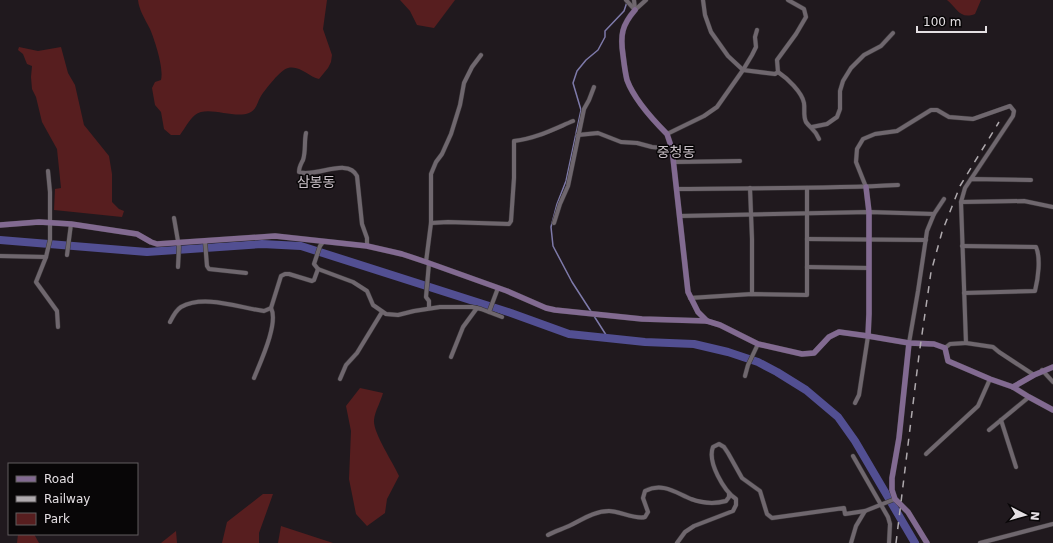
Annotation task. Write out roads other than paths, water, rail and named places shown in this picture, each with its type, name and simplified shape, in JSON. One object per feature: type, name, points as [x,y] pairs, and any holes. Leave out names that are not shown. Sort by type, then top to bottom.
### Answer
[{"type":"main road","points":[[635,10],[629,17],[621,34],[625,70],[628,81],[638,99],[667,134],[672,149],[686,283],[690,298],[698,312],[707,321]]},
{"type":"main road","points":[[866,187],[868,212],[868,336]]},
{"type":"main road","points":[[0,225],[50,222],[71,224],[138,234],[157,244],[178,245],[275,236],[322,244],[366,246],[402,254],[498,288],[546,308],[642,319],[707,321],[720,325],[758,344],[794,353],[814,353],[829,337],[839,332],[908,343],[936,344],[945,348],[948,361],[1013,387],[1053,410]]},
{"type":"main road","points":[[908,343],[899,438],[892,478],[892,490],[893,500],[908,512],[928,543]]},
{"type":"main road","points":[[1013,387],[1042,370],[1053,367]]},
{"type":"street","points":[[634,0],[635,10]]},
{"type":"street","points":[[635,10],[646,0]]},
{"type":"street","points":[[703,0],[705,15],[711,32],[728,56],[743,70],[775,74],[778,72]]},
{"type":"street","points":[[778,72],[778,60],[806,17],[804,9],[788,0]]},
{"type":"street","points":[[628,2],[635,10]]},
{"type":"street","points":[[667,134],[704,116],[717,107],[743,70],[756,47],[755,37],[757,30]]},
{"type":"street","points":[[812,127],[827,124],[837,117],[840,109],[840,90],[851,68],[864,55],[881,46],[893,33]]},
{"type":"street","points":[[429,308],[429,301],[426,298],[427,263],[431,223],[431,174],[451,134],[460,105],[464,83],[472,67],[481,55]]},
{"type":"street","points":[[778,72],[791,82],[802,98],[806,122],[812,127],[819,139]]},
{"type":"street","points":[[554,223],[568,186],[584,109],[594,87]]},
{"type":"street","points":[[866,187],[858,169],[856,155],[860,143],[863,139],[870,135],[897,131],[934,109],[949,117],[973,119],[1010,106],[1014,112],[1013,116],[965,188],[961,202],[966,343]]},
{"type":"street","points":[[431,223],[448,222],[509,224],[511,221],[513,199],[514,141],[541,135],[573,121]]},
{"type":"street","points":[[306,133],[305,152],[299,172],[302,174],[343,168],[349,168],[355,172],[357,176],[362,224],[367,238],[366,246]]},
{"type":"street","points":[[578,135],[598,133],[617,141],[672,149]]},
{"type":"street","points":[[674,162],[740,161]]},
{"type":"street","points":[[48,171],[50,192],[50,240],[46,257],[36,282],[57,311],[58,327]]},
{"type":"street","points":[[971,179],[1031,180]]},
{"type":"street","points":[[677,189],[866,187],[898,185]]},
{"type":"street","points":[[750,188],[752,294]]},
{"type":"street","points":[[690,298],[752,294],[807,295],[807,188]]},
{"type":"street","points":[[908,343],[927,231],[934,214],[944,199]]},
{"type":"street","points":[[961,202],[1024,201],[1053,207]]},
{"type":"street","points":[[680,216],[868,212],[934,214]]},
{"type":"street","points":[[174,218],[179,255],[178,267]]},
{"type":"street","points":[[67,255],[71,224]]},
{"type":"street","points":[[807,239],[926,240]]},
{"type":"street","points":[[205,243],[207,266],[209,269],[246,273]]},
{"type":"street","points":[[322,244],[314,264],[318,269],[353,282],[367,291],[373,305],[382,312],[391,315],[398,315],[440,307],[477,308],[502,317]]},
{"type":"street","points":[[962,246],[1036,247],[1038,251],[1038,278],[1035,291],[964,293]]},
{"type":"street","points":[[0,256],[46,257]]},
{"type":"street","points":[[807,267],[868,268]]},
{"type":"street","points":[[254,378],[272,326],[273,318],[271,308],[281,276],[289,274],[312,281],[314,280],[318,269]]},
{"type":"street","points":[[489,312],[498,288]]},
{"type":"street","points":[[170,322],[173,315],[181,307],[201,302],[219,302],[264,311],[271,308]]},
{"type":"street","points":[[451,357],[463,327],[477,308]]},
{"type":"street","points":[[340,379],[346,365],[357,353],[382,312]]},
{"type":"street","points":[[855,403],[859,395],[868,336]]},
{"type":"street","points":[[945,348],[950,344],[966,343],[993,347],[1034,375]]},
{"type":"street","points":[[745,376],[748,365],[758,344]]},
{"type":"street","points":[[1042,370],[1053,382]]},
{"type":"street","points":[[926,454],[978,406],[990,379]]},
{"type":"street","points":[[989,430],[1029,397]]},
{"type":"street","points":[[1001,420],[1016,467]]},
{"type":"street","points":[[677,543],[685,532],[694,526],[733,511],[736,505],[736,499],[729,494],[712,461],[712,451],[716,445],[719,444],[724,447],[742,478],[760,491],[767,514],[772,518],[844,508],[845,514],[858,511],[865,512]]},
{"type":"street","points":[[854,456],[888,517],[890,524],[888,543]]},
{"type":"street","points":[[548,535],[556,530],[571,525],[580,519],[601,511],[614,511],[643,518],[648,512],[644,503],[644,494],[650,489],[672,489],[690,499],[714,503],[726,501],[729,494]]},
{"type":"street","points":[[851,543],[856,526],[865,512],[893,500]]},
{"type":"street","points":[[980,543],[996,541],[1053,524]]},
{"type":"waterway","points":[[592,313],[572,282],[553,246],[551,227],[557,204],[566,181],[581,110],[573,83],[577,71],[586,60],[598,50],[605,37],[605,31],[624,11],[627,2]]},
{"type":"waterway","points":[[0,240],[147,252],[262,244],[301,246],[511,313],[569,334],[645,342],[694,344],[728,352],[758,362],[777,372],[806,390],[838,417],[855,441],[915,543]]},
{"type":"waterway","points":[[594,316],[608,338]]},
{"type":"railway","points":[[896,543],[919,355],[931,272],[942,232],[960,186],[999,122]]},
{"type":"district","name":"중청동","points":[[676,152]]},
{"type":"district","name":"삼봉동","points":[[316,182]]}]
